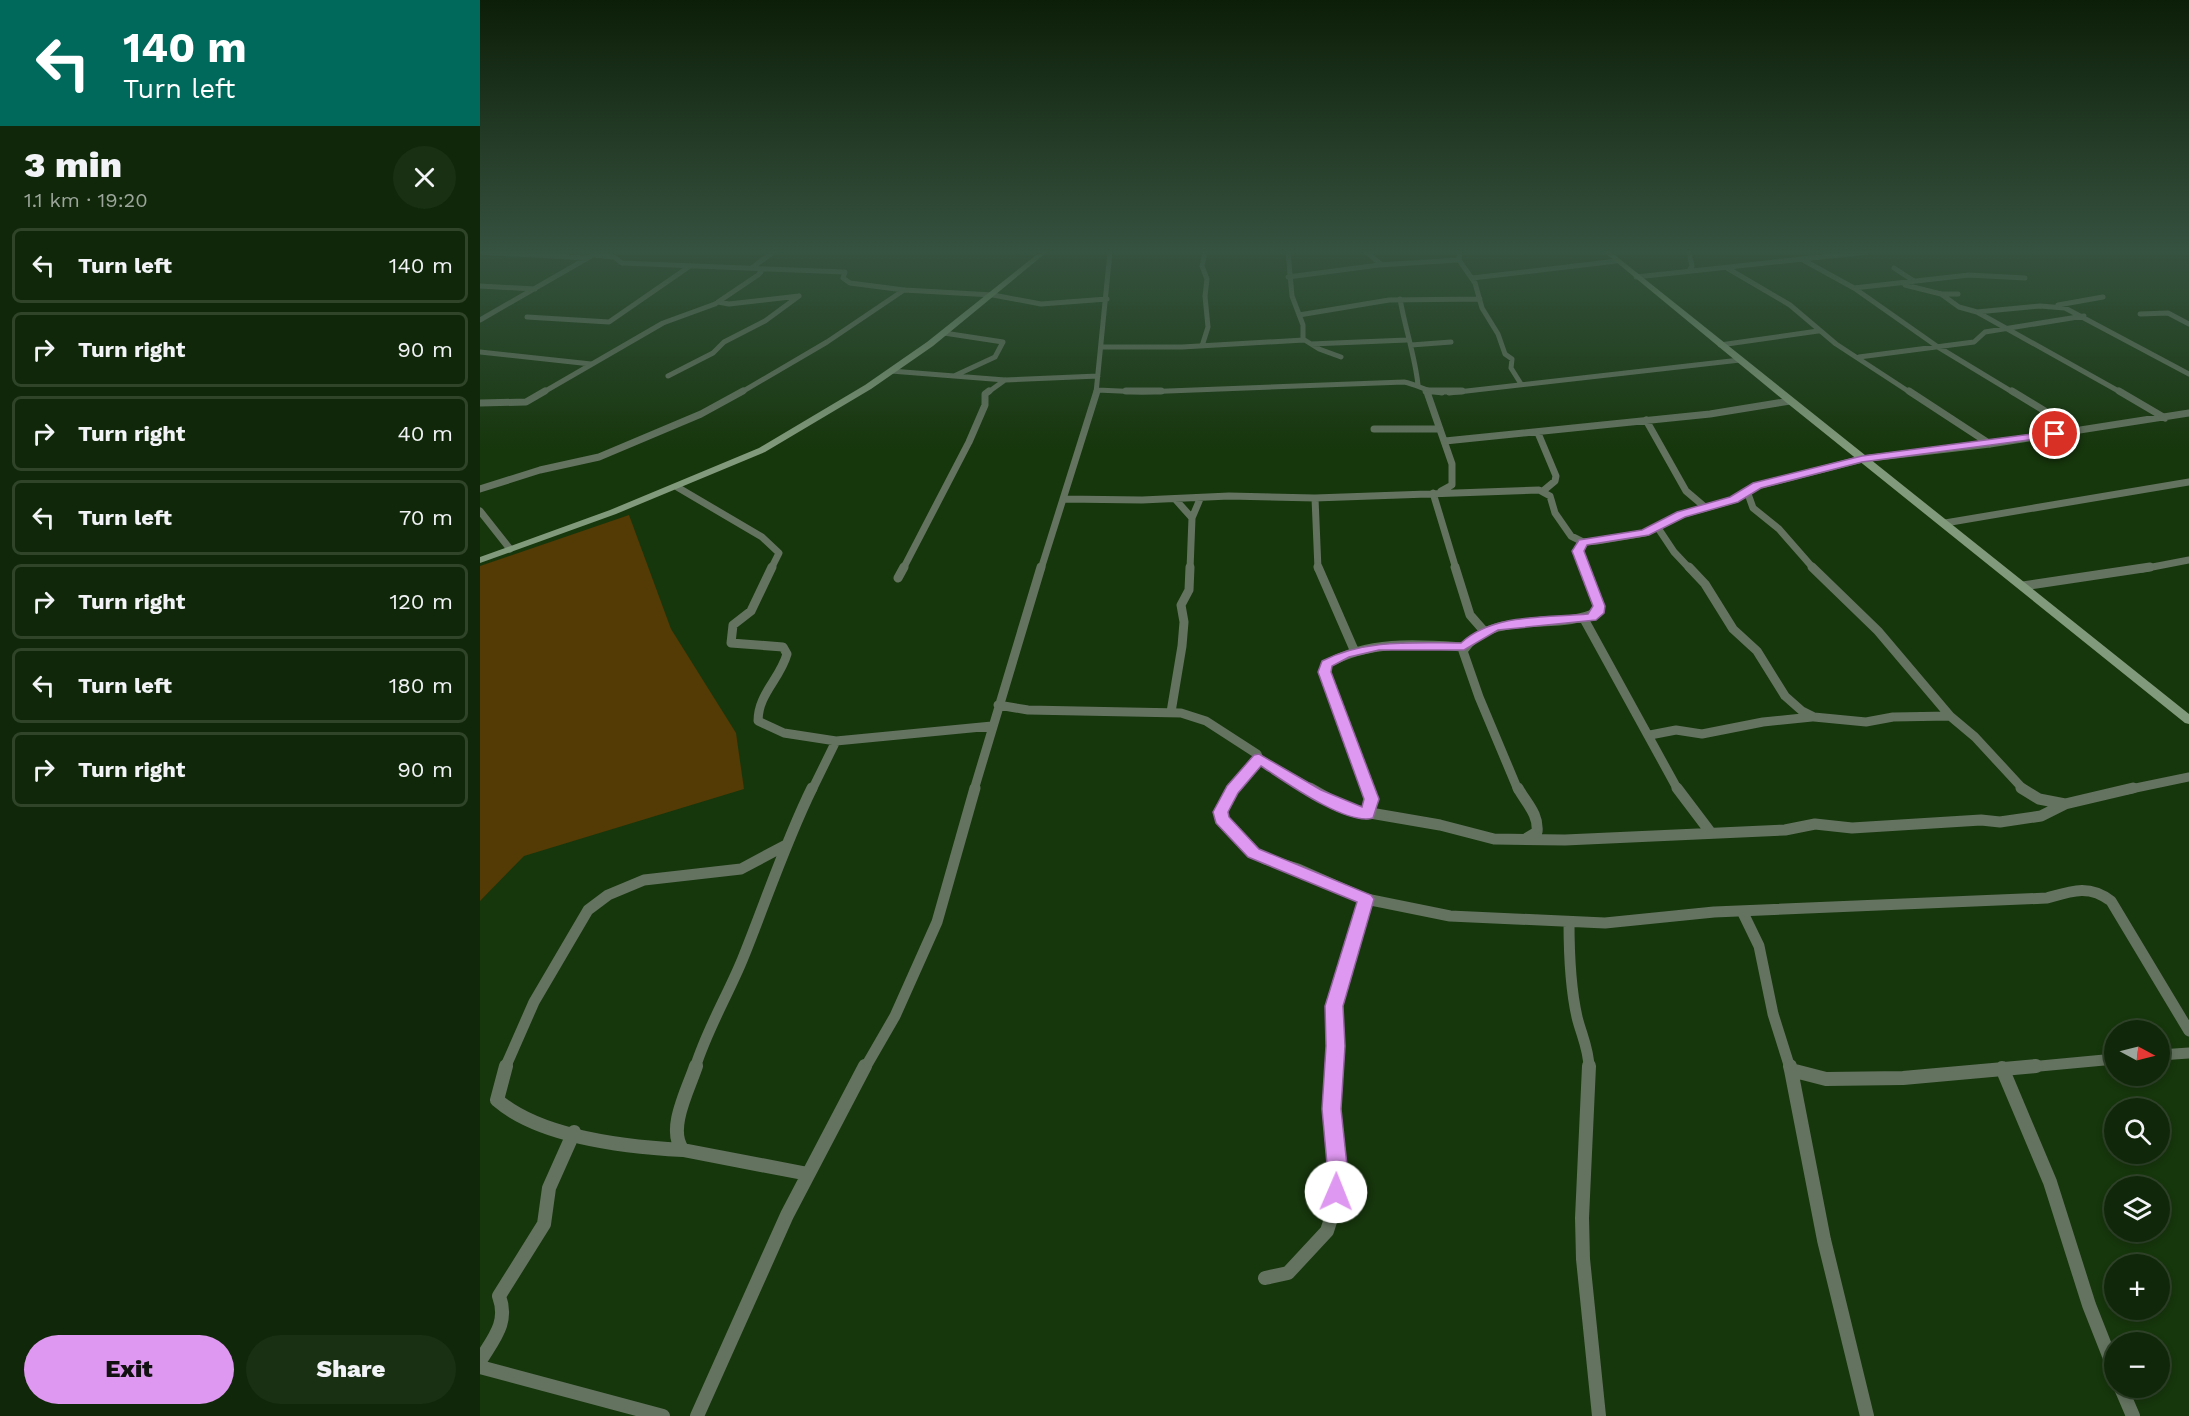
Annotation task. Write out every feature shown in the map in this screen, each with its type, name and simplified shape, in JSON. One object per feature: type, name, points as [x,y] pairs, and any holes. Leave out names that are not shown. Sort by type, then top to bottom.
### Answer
[{"type":"main road","points":[[480,560],[677,487],[762,450],[891,371],[963,318]]},
{"type":"main road","points":[[1687,318],[2189,720]]},
{"type":"street","points":[[545,318],[609,322],[615,318]]},
{"type":"street","points":[[480,403],[526,402],[663,323],[678,318]]},
{"type":"street","points":[[668,376],[713,353],[724,342],[769,318]]},
{"type":"street","points":[[480,489],[540,470],[599,457],[701,414],[818,348],[862,318]]},
{"type":"street","points":[[697,1416],[734,1330],[808,1174],[846,1099],[895,1016],[937,922],[998,705],[1097,390],[1105,318]]},
{"type":"street","points":[[1202,346],[1208,327],[1208,318]]},
{"type":"street","points":[[1300,318],[1304,340]]},
{"type":"street","points":[[1404,318],[1418,385]]},
{"type":"street","points":[[1488,318],[1504,354],[1512,359],[1511,368],[1521,384]]},
{"type":"street","points":[[1807,318],[1814,323],[1818,331],[1990,444]]},
{"type":"street","points":[[1898,318],[1938,346],[2076,430]]},
{"type":"street","points":[[1989,318],[2165,418]]},
{"type":"street","points":[[1859,357],[1974,342],[1983,333],[2071,318]]},
{"type":"street","points":[[2088,318],[2189,374]]},
{"type":"street","points":[[1720,345],[1818,331]]},
{"type":"street","points":[[944,333],[1003,342],[995,357],[954,376]]},
{"type":"street","points":[[1102,347],[1202,346],[1304,340],[1341,357]]},
{"type":"street","points":[[1311,344],[1451,342]]},
{"type":"street","points":[[480,352],[591,364]]},
{"type":"street","points":[[1097,390],[1142,392],[1397,382],[1418,385],[1427,392],[1447,393],[1740,360]]},
{"type":"street","points":[[891,371],[1005,380],[1098,376]]},
{"type":"street","points":[[898,578],[920,531],[969,442],[979,414],[985,405],[985,394],[1005,380]]},
{"type":"street","points":[[1427,392],[1429,409],[1446,441],[1454,477],[1449,487],[1436,493]]},
{"type":"street","points":[[1446,441],[1710,414],[1790,401]]},
{"type":"street","points":[[1064,499],[1175,500],[1229,496],[1315,498],[1460,491],[1543,491],[1550,495],[1556,513],[1566,531],[1571,537],[1583,542],[1633,535],[1658,528],[1668,520],[1734,500],[1747,491],[1862,459],[1990,444],[2189,413]]},
{"type":"street","points":[[1646,420],[1686,491],[1706,508]]},
{"type":"street","points":[[1374,429],[1438,429]]},
{"type":"street","points":[[1538,433],[1556,476],[1555,481],[1543,491]]},
{"type":"street","points":[[1945,523],[2189,482]]},
{"type":"street","points":[[677,487],[762,537],[779,553],[752,611],[733,626],[730,639],[731,643],[736,644],[783,647],[787,654],[786,663],[762,696],[756,710],[758,721],[784,733],[837,741],[992,726]]},
{"type":"street","points":[[1449,487],[1460,491]]},
{"type":"street","points":[[1747,491],[1753,508],[1779,529],[1808,563],[1878,632],[1950,716],[1975,737],[2030,795],[2066,804]]},
{"type":"street","points":[[1436,493],[1464,600],[1470,615],[1484,631]]},
{"type":"street","points":[[1315,498],[1316,560],[1321,578],[1355,652]]},
{"type":"street","points":[[1171,712],[1182,646],[1184,622],[1181,605],[1189,590],[1192,518],[1200,499]]},
{"type":"street","points":[[1175,500],[1192,518]]},
{"type":"street","points":[[480,512],[510,549]]},
{"type":"street","points":[[1658,528],[1674,552],[1705,584],[1733,629],[1757,651],[1785,696],[1802,711],[1814,717]]},
{"type":"street","points":[[1367,814],[1372,799],[1324,672],[1326,664],[1355,652],[1379,646],[1464,646],[1484,631],[1496,626],[1584,619],[1596,614],[1599,606],[1578,551],[1583,542]]},
{"type":"street","points":[[2023,586],[2102,576],[2189,560]]},
{"type":"street","points":[[1584,619],[1650,735],[1678,791],[1711,833]]},
{"type":"street","points":[[1464,646],[1463,655],[1479,697],[1519,791],[1538,824],[1537,832],[1526,839]]},
{"type":"street","points":[[998,705],[1043,711],[1171,712],[1206,721],[1257,754],[1259,759],[1347,809],[1440,825],[1494,838],[1576,840],[1785,830],[1815,824],[1852,828],[1972,820],[2000,822],[2041,816],[2066,804],[2189,777]]},
{"type":"street","points":[[1650,735],[1676,730],[1702,734],[1762,722],[1814,717],[1866,722],[1893,717],[1950,716]]},
{"type":"street","points":[[683,1150],[678,1144],[677,1126],[702,1046],[742,961],[786,845],[837,741]]},
{"type":"street","points":[[1259,759],[1224,803],[1220,812],[1222,819],[1254,853],[1366,899],[1450,916],[1605,923],[1682,914],[2047,897],[2088,888],[2100,891],[2111,901],[2189,1031]]},
{"type":"street","points":[[786,845],[743,869],[660,875],[636,880],[615,891],[588,910],[519,1032],[508,1057],[497,1100],[502,1107],[534,1122],[574,1132],[650,1150],[683,1150],[808,1174]]},
{"type":"street","points":[[1265,1278],[1288,1273],[1306,1255],[1327,1231],[1334,1209],[1338,1175],[1331,1109],[1336,1046],[1334,1006],[1366,899]]},
{"type":"street","points":[[1742,911],[1759,946],[1773,1014],[1791,1070],[1824,1240],[1868,1416]]},
{"type":"street","points":[[1569,922],[1569,959],[1577,1017],[1589,1055],[1582,1238],[1590,1351],[1599,1416]]},
{"type":"street","points":[[2170,1054],[2189,1053]]},
{"type":"street","points":[[1791,1070],[1826,1078],[1903,1078],[2104,1060]]},
{"type":"street","points":[[2002,1068],[2050,1182],[2089,1305],[2104,1343]]},
{"type":"street","points":[[480,1361],[504,1320],[505,1308],[499,1296],[544,1224],[543,1210],[549,1186],[574,1132]]},
{"type":"street","points":[[480,1368],[568,1389],[663,1416]]},
{"type":"street","points":[[2125,1398],[2133,1416]]},
{"type":"shaded area","points":[[629,515],[671,629],[736,733],[744,789],[524,856],[480,901],[480,566]]},
{"type":"route","points":[[1336,1192],[1338,1175],[1331,1109],[1336,1046],[1334,1006],[1366,899],[1298,869],[1265,859],[1254,853],[1222,819],[1220,812],[1232,790],[1259,759],[1347,809],[1367,814],[1372,799],[1324,672],[1326,664],[1345,654],[1379,646],[1464,646],[1475,637],[1496,626],[1591,617],[1599,611],[1599,606],[1580,559],[1578,551],[1583,542],[1610,539],[1658,528],[1668,520],[1681,515],[1734,500],[1757,486],[1862,459],[2055,434]]}]
